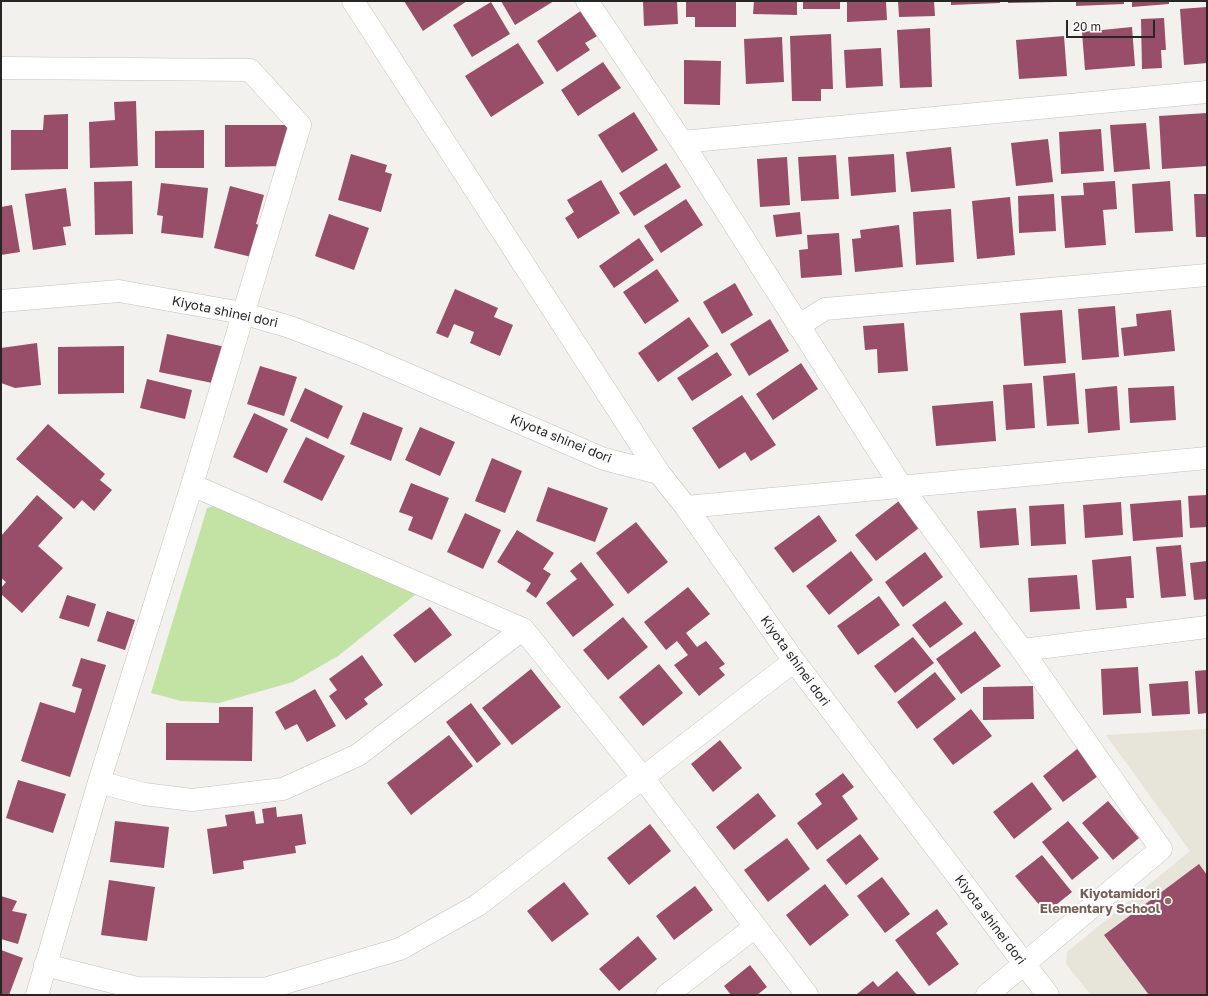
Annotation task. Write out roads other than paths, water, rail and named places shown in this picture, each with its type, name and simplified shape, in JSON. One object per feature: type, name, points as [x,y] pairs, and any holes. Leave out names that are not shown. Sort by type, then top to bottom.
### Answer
[{"type":"street","points":[[353,1],[659,473]]},
{"type":"street","points":[[587,1],[682,142],[901,486],[1022,650],[1161,849],[987,995]]},
{"type":"street","points":[[1,68],[250,70],[300,125],[242,314],[192,486],[99,782],[37,995]]},
{"type":"street","points":[[682,142],[1207,92]]},
{"type":"street","points":[[798,326],[826,309],[1207,275]]},
{"type":"street","name":"Kiyota shinei dori","points":[[1,301],[119,291],[242,314],[290,327],[358,353],[604,459],[659,473],[686,507],[794,661],[1048,995]]},
{"type":"street","points":[[686,507],[1207,458]]},
{"type":"street","points":[[192,486],[523,629],[643,778],[807,995]]},
{"type":"street","points":[[1022,650],[1207,627]]},
{"type":"street","points":[[99,782],[144,794],[192,800],[283,789],[358,755],[523,629]]},
{"type":"street","points":[[45,965],[137,988],[264,989],[400,949],[478,905],[794,661]]},
{"type":"street","points":[[668,995],[755,927]]},
{"type":"place","name":"Kiyotamidori Elementary School","points":[[1168,901]]}]
